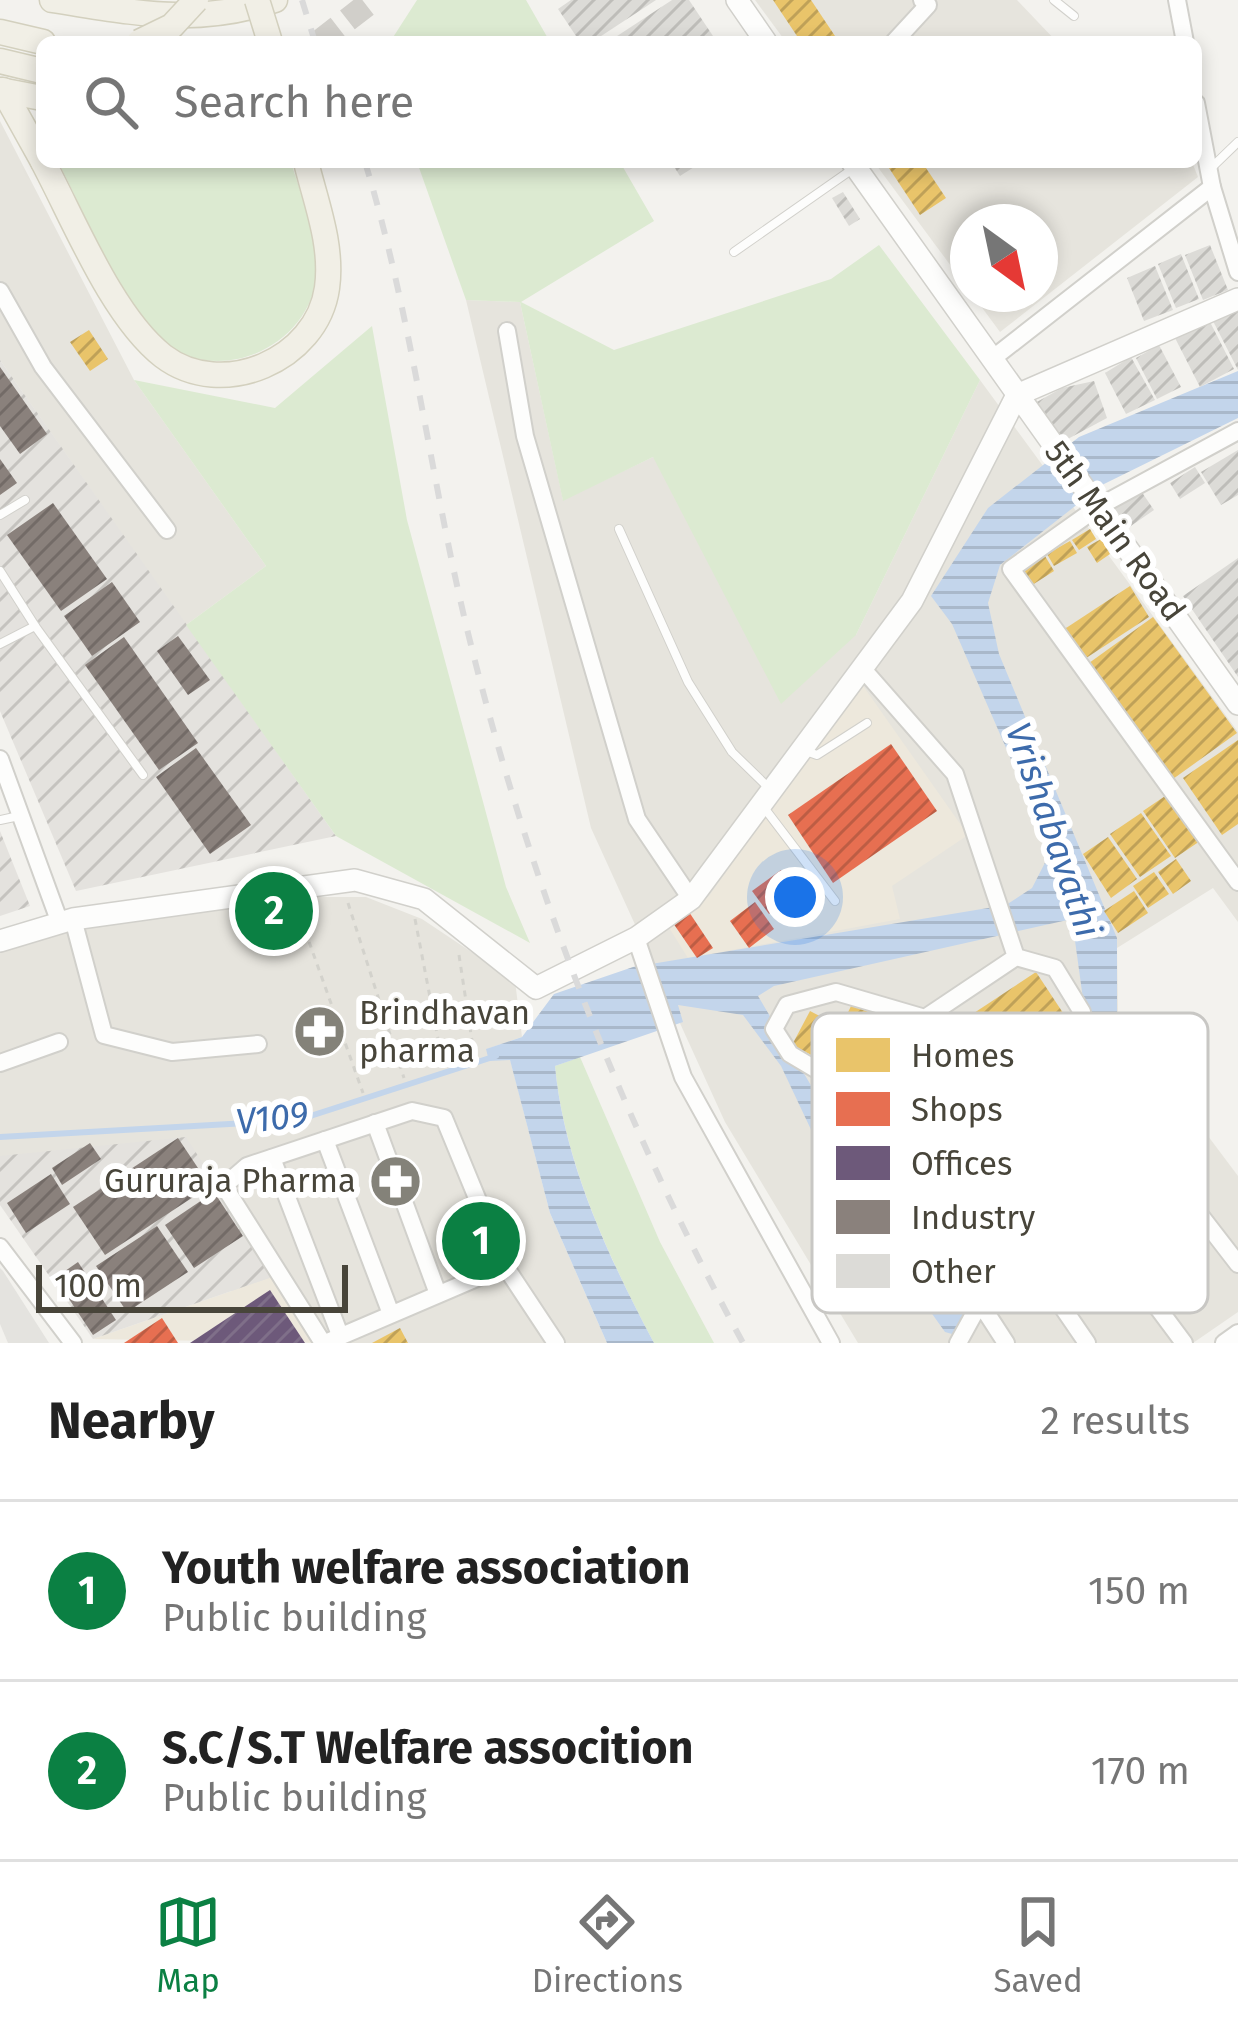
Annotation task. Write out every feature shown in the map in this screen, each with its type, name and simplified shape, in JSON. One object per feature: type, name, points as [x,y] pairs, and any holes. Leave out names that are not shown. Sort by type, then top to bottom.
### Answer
[{"type":"main road","points":[[52,0],[193,19],[229,15],[275,0]]},
{"type":"main road","points":[[151,36],[172,26],[196,0]]},
{"type":"main road","points":[[257,0],[269,36]]},
{"type":"main road","points":[[0,32],[36,40]]},
{"type":"main road","points":[[0,61],[34,70]]},
{"type":"main road","points":[[1,90],[36,97]]},
{"type":"main road","points":[[1,90],[36,151]]},
{"type":"main road","points":[[46,168],[126,312],[160,354],[195,372],[238,374],[282,356],[305,338],[320,315],[328,263],[306,168]]},
{"type":"street","points":[[737,0],[762,36]]},
{"type":"street","points":[[900,36],[928,5],[922,0]]},
{"type":"street","points":[[1177,0],[1183,36]]},
{"type":"street","points":[[1202,135],[1238,272]]},
{"type":"street","name":"5th Main Road","points":[[856,168],[1238,704]]},
{"type":"street","points":[[992,359],[1210,178]]},
{"type":"street","points":[[0,291],[43,367],[166,530]]},
{"type":"street","points":[[0,941],[66,921],[355,880],[410,896],[454,922],[536,988],[636,938],[691,898],[912,601],[1018,395],[1238,298]]},
{"type":"street","points":[[508,331],[525,436],[638,819],[691,898]]},
{"type":"street","points":[[1238,430],[1098,507],[1011,569],[1238,882]]},
{"type":"street","points":[[862,668],[955,774],[1016,958]]},
{"type":"street","points":[[0,759],[66,921],[104,1035],[172,1052],[258,1044]]},
{"type":"street","points":[[636,938],[683,1077],[812,1309]]},
{"type":"street","points":[[933,1013],[1016,958],[1055,968],[1082,1013]]},
{"type":"street","points":[[812,1067],[790,1054],[773,1029],[788,1005],[836,992],[908,1013]]},
{"type":"street","points":[[0,1063],[58,1042]]},
{"type":"street","points":[[329,1340],[224,1186],[248,1166],[412,1111],[444,1118],[505,1266],[556,1343]]},
{"type":"street","points":[[375,1124],[438,1294]]},
{"type":"street","points":[[325,1140],[392,1314]]},
{"type":"street","points":[[272,1158],[329,1340]]},
{"type":"street","points":[[1208,1225],[1238,1264]]},
{"type":"street","points":[[0,1247],[73,1343]]},
{"type":"street","points":[[329,1340],[505,1266]]},
{"type":"street","points":[[814,1313],[831,1343]]},
{"type":"street","points":[[958,1343],[974,1313]]},
{"type":"street","points":[[986,1313],[1006,1343]]},
{"type":"street","points":[[1066,1313],[1087,1343]]},
{"type":"street","points":[[1162,1313],[1184,1343]]},
{"type":"street","points":[[1224,1343],[1238,1333]]},
{"type":"lane","points":[[1054,0],[1074,16]]},
{"type":"lane","points":[[1210,178],[1238,142]]},
{"type":"lane","points":[[734,252],[850,168]]},
{"type":"lane","points":[[0,515],[25,500]]},
{"type":"lane","points":[[619,529],[688,682],[835,901]]},
{"type":"lane","points":[[0,571],[143,775]]},
{"type":"lane","points":[[0,644],[35,626]]},
{"type":"lane","points":[[802,749],[817,755],[866,723]]},
{"type":"lane","points":[[0,820],[21,816]]},
{"type":"path","points":[[342,882],[404,1078]]},
{"type":"path","points":[[291,889],[363,1093]]},
{"type":"path","points":[[410,896],[443,1065]]},
{"type":"path","points":[[454,922],[474,1054]]},
{"type":"shaded area","points":[[755,0],[1017,0],[1051,36],[782,36]]},
{"type":"shaded area","points":[[0,121],[134,380],[266,566],[186,625],[0,360]]},
{"type":"shaded area","points":[[878,168],[1194,168],[1198,177],[1058,287],[1058,204],[950,204],[950,265]]},
{"type":"shaded area","points":[[466,300],[520,302],[563,500],[653,457],[856,635],[980,380],[1238,732],[1238,922],[1213,888],[1117,948],[1118,1013],[812,1013],[812,1267],[725,1122],[591,828]]},
{"type":"shaded area","points":[[985,312],[1026,312],[1000,332]]},
{"type":"shaded area","points":[[0,360],[336,836],[76,891],[0,711]]},
{"type":"shaded area","points":[[861,683],[968,835],[892,886],[900,919],[688,958],[668,926],[709,896]]},
{"type":"shaded area","points":[[0,831],[30,906],[0,916]]},
{"type":"shaded area","points":[[288,897],[366,897],[422,919],[515,981],[522,1037],[487,1049],[510,1059],[550,1213],[607,1343],[321,1343],[0,1156],[0,949],[55,932]]},
{"type":"shaded area","points":[[1208,1136],[1238,1176],[1238,1312],[1193,1343],[858,1343],[840,1313],[1208,1313]]},
{"type":"shaded area","points":[[186,1137],[275,1276],[93,1339],[0,1205],[0,1156]]},
{"type":"shaded area","points":[[0,1268],[49,1343],[8,1343],[0,1324]]},
{"type":"shaded area","points":[[275,1276],[321,1343],[93,1339]]},
{"type":"green space","points":[[417,0],[526,0],[547,36],[394,36]]},
{"type":"green space","points":[[61,168],[293,168],[312,229],[317,270],[312,297],[281,339],[233,360],[207,360],[182,353],[159,338],[104,255]]},
{"type":"green space","points":[[419,168],[623,168],[654,221],[521,302],[614,350],[831,279],[879,245],[980,380],[856,635],[781,704],[653,457],[563,501],[520,302],[466,300]]},
{"type":"green space","points":[[372,326],[407,520],[506,887],[530,943],[336,836],[186,625],[266,566],[134,380],[275,408]]},
{"type":"green space","points":[[580,1057],[660,1242],[714,1343],[654,1343],[621,1277],[578,1173],[560,1102],[555,1066]]},
{"type":"water","name":"Vrishabavathi","points":[[1238,371],[1238,418],[1102,485],[1000,565],[988,603],[999,654],[1117,938],[1117,1013],[1085,1013],[1072,919],[774,986],[758,996],[812,1087],[812,1132],[781,1066],[743,1015],[678,1005],[683,1022],[555,1066],[578,1174],[605,1244],[654,1343],[607,1343],[550,1213],[510,1060],[489,1061],[486,1049],[522,1037],[554,994],[633,967],[1006,905],[1032,888],[1051,851],[952,624],[931,596],[988,508],[1079,437]]},
{"type":"water","points":[[931,1313],[972,1313],[959,1336],[945,1332]]},
{"type":"building: Homes","points":[[773,0],[811,0],[835,36],[797,36]]},
{"type":"building: Homes","points":[[889,168],[926,168],[946,198],[920,215]]},
{"type":"building: Homes","points":[[89,330],[108,359],[90,371],[70,342]]},
{"type":"building: Homes","points":[[1090,529],[1096,539],[1079,550],[1072,540]]},
{"type":"building: Homes","points":[[1101,539],[1110,554],[1097,563],[1087,547]]},
{"type":"building: Homes","points":[[1070,541],[1077,553],[1054,566],[1047,554]]},
{"type":"building: Homes","points":[[1045,556],[1054,571],[1026,589],[1017,574]]},
{"type":"building: Homes","points":[[1130,586],[1149,617],[1080,662],[1060,632]]},
{"type":"building: Homes","points":[[1153,617],[1237,733],[1173,779],[1089,663]]},
{"type":"building: Homes","points":[[1238,740],[1238,824],[1222,835],[1183,778]]},
{"type":"building: Homes","points":[[1171,792],[1203,839],[1175,858],[1143,811]]},
{"type":"building: Homes","points":[[1141,813],[1171,856],[1140,877],[1110,834]]},
{"type":"building: Homes","points":[[1108,837],[1137,879],[1111,898],[1083,854]]},
{"type":"building: Homes","points":[[1176,859],[1191,881],[1173,894],[1158,872]]},
{"type":"building: Homes","points":[[1154,872],[1169,894],[1148,908],[1133,886]]},
{"type":"building: Homes","points":[[1134,891],[1148,913],[1118,933],[1104,911]]},
{"type":"building: Homes","points":[[1036,972],[1063,1013],[974,1013]]},
{"type":"building: Homes","points":[[852,1004],[870,1013],[848,1013]]},
{"type":"building: Homes","points":[[810,1011],[814,1013],[812,1055],[792,1045]]},
{"type":"building: Homes","points":[[400,1328],[408,1343],[372,1343]]},
{"type":"building: Shops","points":[[891,744],[937,811],[833,883],[788,815]]},
{"type":"building: Shops","points":[[781,870],[798,893],[769,914],[752,891]]},
{"type":"building: Shops","points":[[755,902],[774,929],[749,948],[730,921]]},
{"type":"building: Shops","points":[[689,912],[713,948],[697,958],[673,923]]},
{"type":"building: Shops","points":[[162,1318],[178,1343],[124,1343]]},
{"type":"building: Offices","points":[[270,1290],[305,1343],[190,1343]]},
{"type":"building: Industry","points":[[0,367],[47,434],[20,454],[0,426]]},
{"type":"building: Industry","points":[[0,459],[17,483],[0,495]]},
{"type":"building: Industry","points":[[53,503],[107,579],[61,611],[7,535]]},
{"type":"building: Industry","points":[[112,582],[140,622],[92,656],[64,616]]},
{"type":"building: Industry","points":[[178,636],[210,680],[188,695],[157,651]]},
{"type":"building: Industry","points":[[124,637],[198,743],[159,770],[85,665]]},
{"type":"building: Industry","points":[[196,748],[251,825],[210,854],[156,777]]},
{"type":"building: Industry","points":[[178,1138],[210,1186],[105,1255],[73,1207]]},
{"type":"building: Industry","points":[[90,1143],[101,1159],[62,1185],[52,1168]]},
{"type":"building: Industry","points":[[51,1174],[70,1204],[26,1233],[7,1203]]},
{"type":"building: Industry","points":[[214,1192],[243,1236],[194,1268],[165,1225]]},
{"type":"building: Industry","points":[[157,1226],[188,1272],[127,1312],[96,1266]]},
{"type":"building: Industry","points":[[78,1262],[116,1320],[93,1335],[55,1278]]},
{"type":"building: Other","points":[[571,0],[656,0],[601,36],[576,36],[558,9]]},
{"type":"building: Other","points":[[672,0],[689,0],[713,36],[617,36]]},
{"type":"building: Other","points":[[843,192],[860,219],[849,226],[832,198]]},
{"type":"building: Other","points":[[1210,245],[1228,290],[1203,300],[1185,255]]},
{"type":"building: Other","points":[[1181,254],[1199,299],[1176,308],[1158,264]]},
{"type":"building: Other","points":[[1155,266],[1173,310],[1144,321],[1127,278]]},
{"type":"building: Other","points":[[1238,309],[1238,370],[1213,321]]},
{"type":"building: Other","points":[[1208,318],[1234,369],[1200,387],[1174,336]]},
{"type":"building: Other","points":[[1159,345],[1181,387],[1157,399],[1136,358]]},
{"type":"building: Other","points":[[1131,357],[1155,400],[1126,414],[1105,373]]},
{"type":"building: Other","points":[[1094,381],[1107,418],[1064,441],[1035,403],[1062,388]]},
{"type":"building: Other","points":[[1238,450],[1238,495],[1221,505],[1201,472]]},
{"type":"building: Other","points":[[1195,467],[1205,483],[1180,499],[1170,483]]},
{"type":"building: Other","points":[[1139,488],[1154,510],[1128,528],[1112,505]]},
{"type":"building: Other","points":[[1238,558],[1238,677],[1183,596]]},
{"type":"waterway","name":"V109","points":[[0,1137],[298,1120],[496,1056]]},
{"type":"tunnel","points":[[327,36],[373,0]]},
{"type":"railway","points":[[302,0],[313,36]]},
{"type":"railway","points":[[367,168],[396,279],[468,633],[519,817],[618,1085],[743,1343]]},
{"type":"place","name":"S.C/S.T Welfare assocition","points":[[274,911]]},
{"type":"place","name":"Brindhavan pharma","points":[[320,1032]]},
{"type":"place","name":"Gururaja Pharma","points":[[395,1181]]},
{"type":"place","name":"Youth welfare association","points":[[481,1241]]}]
